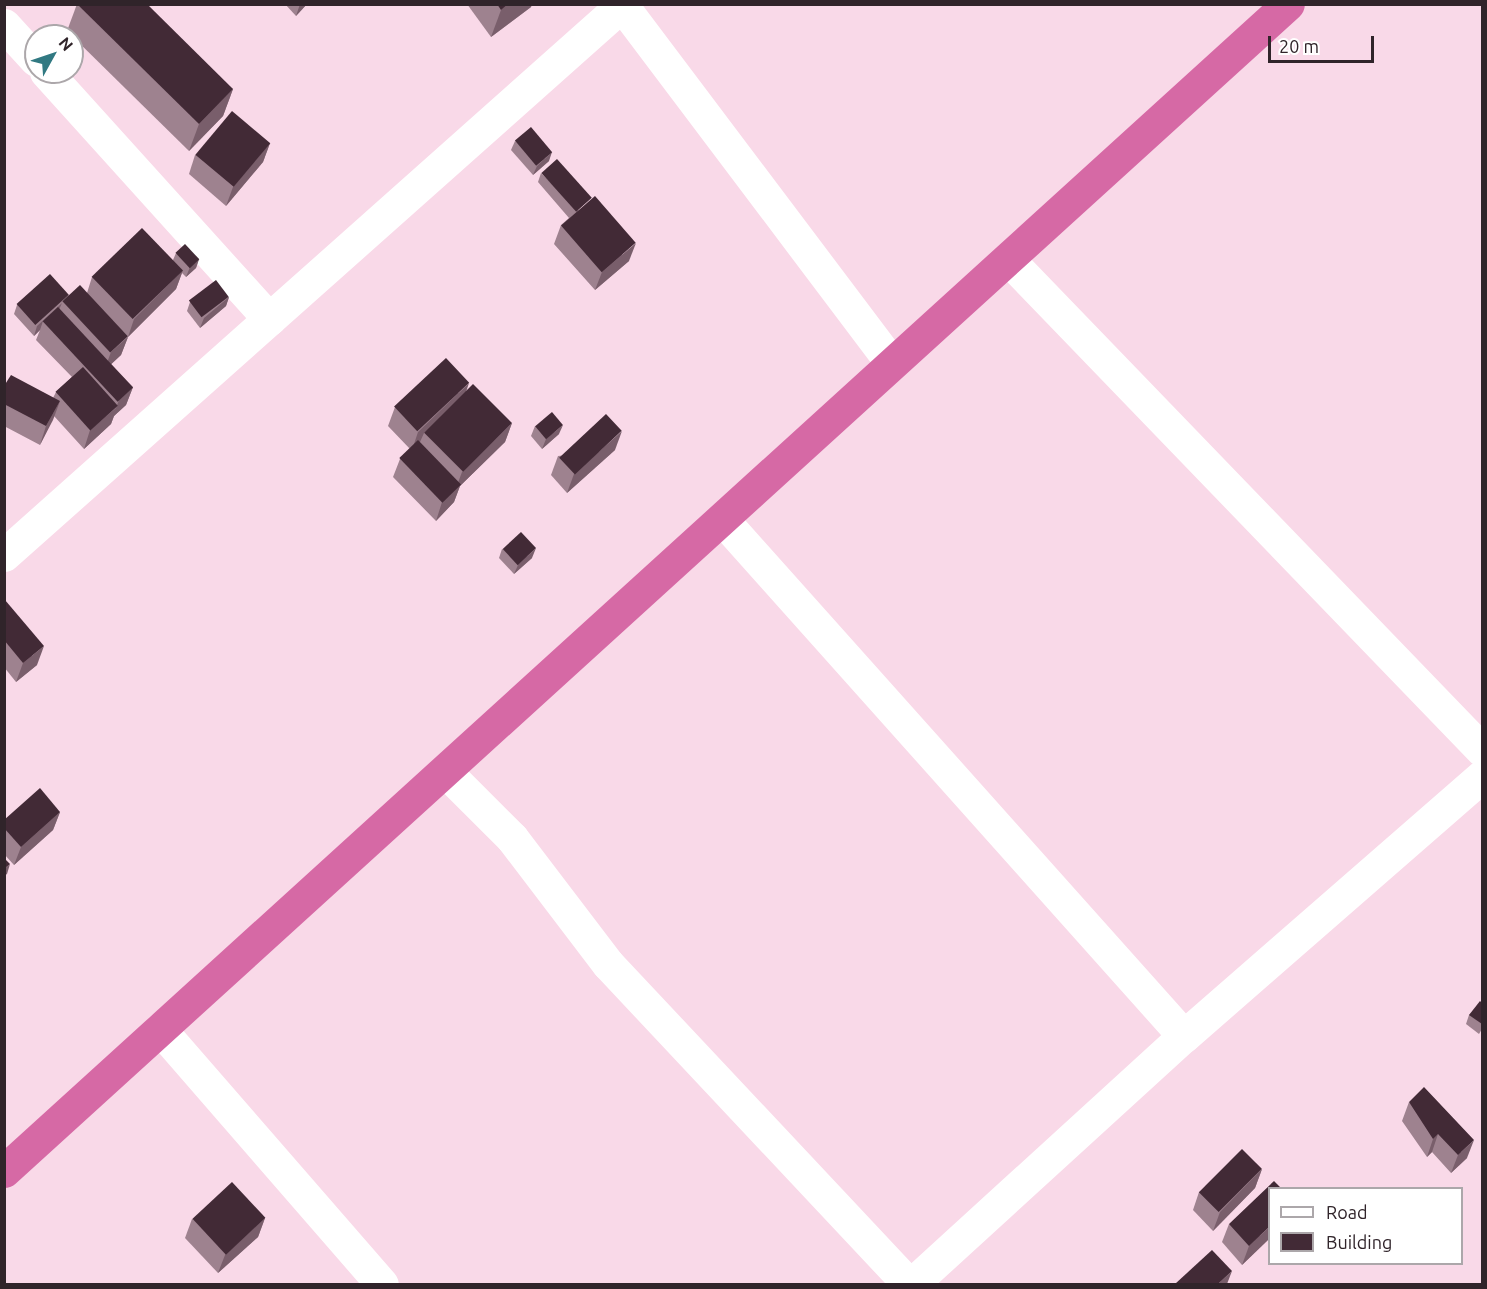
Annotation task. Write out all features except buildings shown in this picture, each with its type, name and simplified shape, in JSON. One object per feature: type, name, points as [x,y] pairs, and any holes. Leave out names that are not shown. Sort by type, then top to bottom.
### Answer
[{"type":"highway","points":[[4,1171],[1288,4]]},
{"type":"street","points":[[4,555],[622,5],[892,363]]},
{"type":"street","points":[[4,26],[24,47]]},
{"type":"street","points":[[57,84],[269,319]]},
{"type":"street","points":[[1008,259],[1482,750]]},
{"type":"street","points":[[722,519],[1184,1036]]},
{"type":"street","points":[[445,771],[512,838],[608,964],[911,1284],[1184,1036],[1482,776]]},
{"type":"street","points":[[160,1029],[382,1284]]}]
